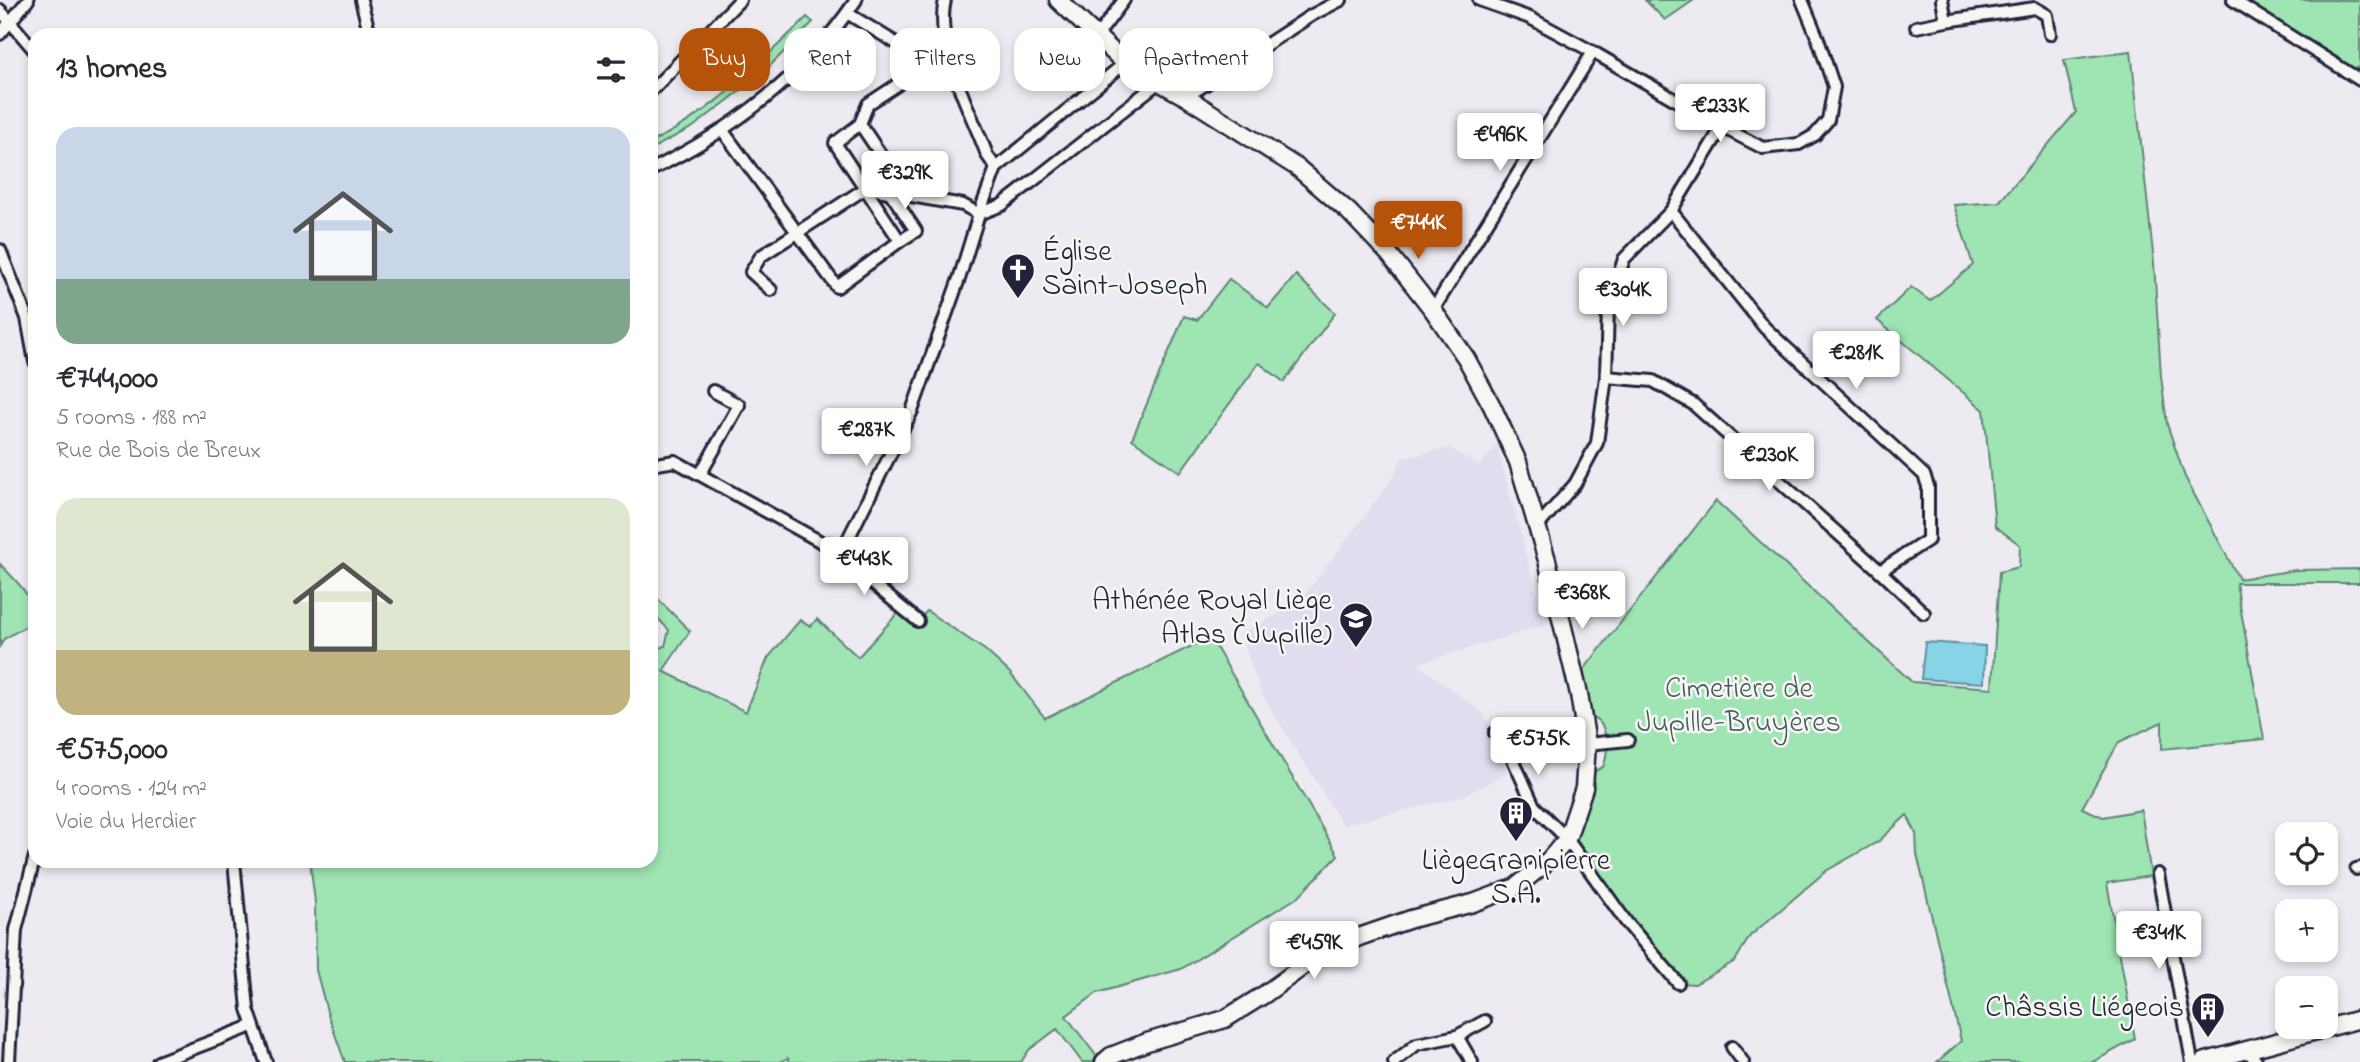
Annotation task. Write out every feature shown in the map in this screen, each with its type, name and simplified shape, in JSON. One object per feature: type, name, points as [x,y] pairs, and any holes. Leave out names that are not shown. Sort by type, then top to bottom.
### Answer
[{"type":"street","points":[[0,34],[28,0]]},
{"type":"street","points":[[361,0],[368,28]]},
{"type":"street","points":[[658,84],[740,0]]},
{"type":"street","points":[[658,166],[723,131],[750,110],[801,65],[848,13],[856,0]]},
{"type":"street","points":[[944,28],[942,15],[945,0]]},
{"type":"street","points":[[1058,0],[1088,28]]},
{"type":"street","points":[[1103,28],[1124,0]]},
{"type":"street","points":[[1186,96],[1312,15],[1341,0]]},
{"type":"street","points":[[1479,0],[1530,19],[1763,148],[1799,144],[1815,135],[1828,120],[1834,86],[1802,0]]},
{"type":"street","points":[[1942,0],[1946,22]]},
{"type":"street","points":[[2233,0],[2360,80]]},
{"type":"street","points":[[1916,26],[2035,8],[2047,15],[2050,34]]},
{"type":"street","points":[[0,10],[28,43]]},
{"type":"street","points":[[848,13],[890,39]]},
{"type":"street","points":[[1105,44],[1119,58]]},
{"type":"street","points":[[1433,310],[1593,52]]},
{"type":"street","points":[[845,545],[912,411],[961,276],[996,168],[1119,69]]},
{"type":"street","points":[[890,90],[868,104],[860,124],[835,143],[900,241]]},
{"type":"street","points":[[962,91],[987,155],[996,168]]},
{"type":"street","points":[[771,290],[751,272],[761,256],[866,188],[962,205],[979,214],[1002,205],[1148,91]]},
{"type":"street","points":[[1104,1062],[1111,1056],[1147,1042],[1225,1019],[1313,959],[1359,937],[1411,919],[1473,903],[1516,887],[1549,860],[1567,839],[1584,788],[1587,744],[1579,694],[1538,526],[1518,462],[1466,358],[1389,254],[1333,197],[1298,168],[1175,91]]},
{"type":"street","points":[[860,124],[908,195]]},
{"type":"street","points":[[1538,526],[1574,484],[1597,443],[1605,376],[1608,308],[1625,258],[1671,211],[1722,127]]},
{"type":"street","points":[[723,131],[836,287],[916,231],[890,192]]},
{"type":"street","points":[[1671,211],[1765,328],[1924,475],[1928,485],[1928,540],[1880,571]]},
{"type":"street","points":[[0,250],[28,324]]},
{"type":"street","points":[[1605,376],[1653,382],[1693,404],[1924,613]]},
{"type":"street","points":[[701,474],[739,405],[713,391]]},
{"type":"street","points":[[658,464],[675,461],[823,543],[845,545]]},
{"type":"street","points":[[845,545],[866,578],[918,621]]},
{"type":"street","points":[[1495,733],[1506,744],[1534,806],[1567,839],[1627,923],[1678,983]]},
{"type":"street","points":[[1587,744],[1628,740]]},
{"type":"street","points":[[9,1062],[16,930],[32,868]]},
{"type":"street","points":[[235,868],[245,988],[252,1026],[266,1062]]},
{"type":"street","points":[[2158,874],[2192,1062]]},
{"type":"street","points":[[2203,1062],[2251,1056],[2360,1019]]},
{"type":"street","points":[[1394,1062],[1417,1044],[1457,1036],[1485,1021]]},
{"type":"street","points":[[158,1062],[252,1026]]},
{"type":"street","points":[[0,1033],[9,1046]]},
{"type":"street","points":[[1457,1036],[1472,1062]]},
{"type":"street","points":[[1732,1047],[1743,1062]]},
{"type":"shaded area","name":"Athénée Royal Liège Atlas (Jupille)","points":[[1497,445],[1545,625],[1417,664],[1484,714],[1508,773],[1461,797],[1343,825],[1261,693],[1240,634],[1298,604],[1391,481],[1402,458],[1449,448],[1479,466]]},
{"type":"green space","points":[[1645,0],[1694,0],[1665,20]]},
{"type":"green space","points":[[2244,0],[2360,0],[2360,67],[2355,69]]},
{"type":"green space","points":[[807,17],[813,22],[807,28],[796,28]]},
{"type":"green space","points":[[784,39],[784,52],[770,66],[770,53]]},
{"type":"green space","name":"Cimetière de Jupille-Bruyères","points":[[2131,51],[2154,263],[2161,376],[2167,424],[2185,477],[2239,579],[2296,570],[2360,569],[2360,583],[2236,583],[2264,739],[2162,749],[2162,722],[2119,742],[2082,808],[2103,817],[2141,810],[2151,876],[2107,883],[2135,1039],[2093,1062],[1937,1062],[1961,1041],[1917,854],[1916,833],[1907,815],[1879,841],[1826,871],[1750,936],[1735,961],[1695,984],[1678,983],[1575,842],[1595,771],[1603,767],[1607,747],[1602,725],[1592,717],[1582,672],[1716,501],[1912,682],[1992,688],[1999,572],[2019,567],[2020,545],[1995,526],[1984,410],[1877,320],[1911,287],[1930,301],[1973,265],[1954,205],[1999,202],[2076,112],[2064,60]]},
{"type":"green space","points":[[728,91],[740,91],[693,127],[658,145],[658,138]]},
{"type":"green space","points":[[1296,275],[1335,313],[1284,382],[1259,363],[1180,472],[1132,439],[1184,316],[1197,320],[1229,279],[1268,308]]},
{"type":"green space","points":[[0,564],[28,597],[28,625],[4,639],[0,646]]},
{"type":"green space","points":[[658,599],[690,631],[663,671],[746,712],[768,658],[800,620],[811,626],[817,619],[858,657],[899,612],[913,625],[927,611],[985,650],[1010,673],[1045,718],[1210,637],[1338,855],[1298,897],[1181,969],[1097,993],[1066,1016],[1098,1058],[1093,1062],[1082,1062],[1057,1029],[1029,1050],[1021,1062],[790,1062],[788,1058],[780,1062],[345,1062],[316,970],[315,902],[311,868],[658,868],[658,648],[665,646],[669,630],[658,618]]},
{"type":"water","points":[[1925,642],[1985,646],[1984,683],[1921,679]]},
{"type":"place","name":"Église Saint-Joseph","points":[[1018,300]]},
{"type":"place","name":"Athénée Royal Liège Atlas (Jupille)","points":[[1356,649]]},
{"type":"place","name":"LiègeGranipierre S.A.","points":[[1516,843]]},
{"type":"place","name":"Châssis Liégeois","points":[[2208,1039]]}]
